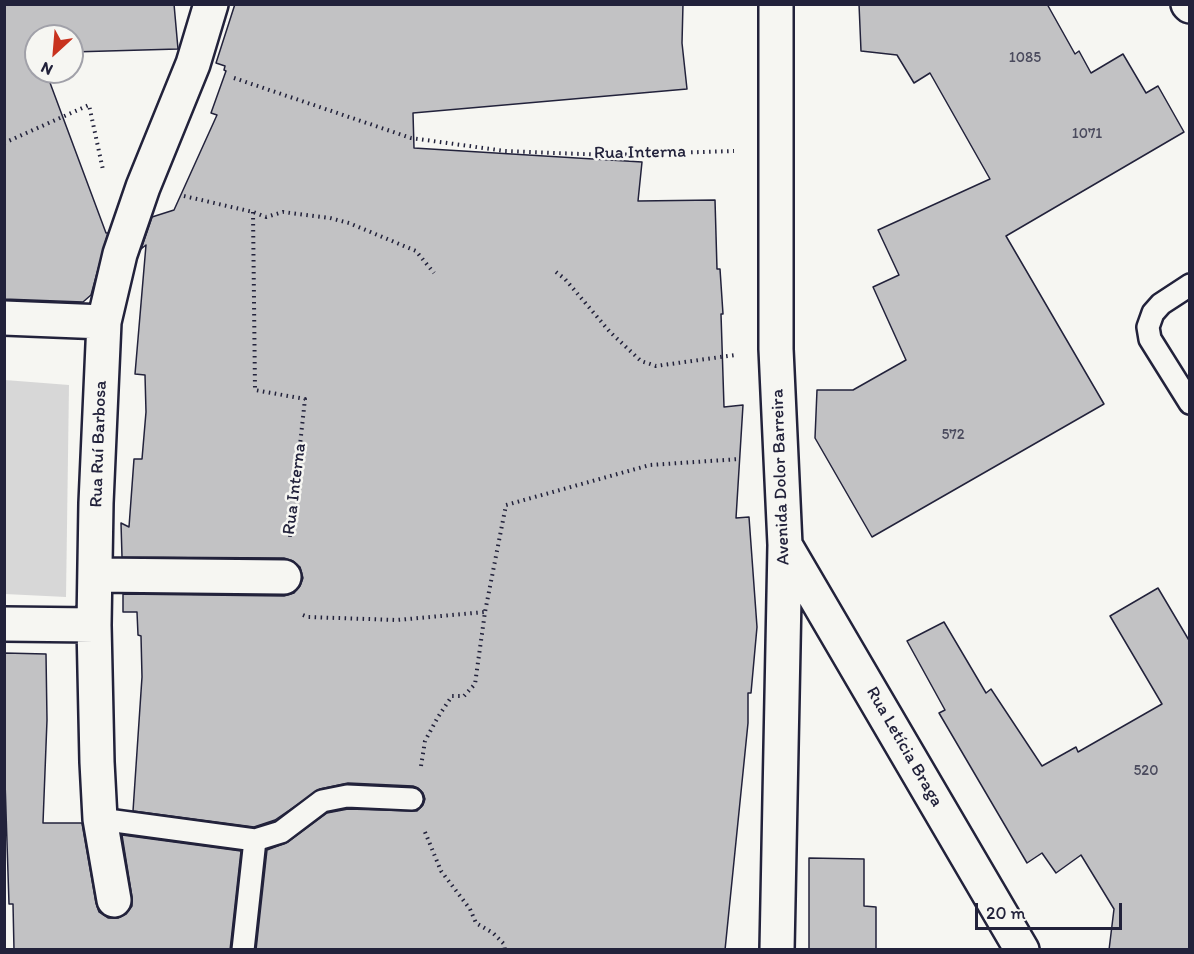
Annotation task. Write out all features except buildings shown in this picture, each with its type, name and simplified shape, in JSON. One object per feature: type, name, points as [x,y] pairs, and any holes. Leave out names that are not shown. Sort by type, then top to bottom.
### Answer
[{"type":"street","name":"Rua Ruí Barbosa","points":[[114,900],[100,819],[94,625],[96,503],[104,322],[120,254],[142,187],[193,64],[211,4]]},
{"type":"street","name":"Avenida Dolor Barreira","points":[[776,4],[776,350],[785,545],[777,950]]},
{"type":"street","points":[[4,318],[104,322]]},
{"type":"street","name":"Rua Letícia Braga","points":[[785,545],[1022,950]]},
{"type":"street","points":[[95,575],[284,578]]},
{"type":"street","points":[[4,624],[94,625]]},
{"type":"lane","points":[[1190,285],[1161,304],[1153,313],[1148,327],[1150,339],[1190,403]]},
{"type":"lane","points":[[100,819],[255,840],[281,832],[322,801],[347,796],[412,800]]},
{"type":"lane","points":[[243,950],[255,840]]},
{"type":"path","name":"Rua Interna","points":[[193,64],[422,140],[505,152],[607,155],[777,150]]},
{"type":"path","points":[[4,143],[89,105],[104,174]]},
{"type":"path","points":[[142,187],[253,212],[266,217],[283,212],[349,223],[416,251],[434,273]]},
{"type":"path","name":"Rua Interna","points":[[253,212],[255,390],[305,399],[296,496],[284,578],[287,608],[308,617],[397,620],[485,612]]},
{"type":"path","points":[[556,272],[565,279],[610,332],[640,361],[656,366],[776,350]]},
{"type":"path","points":[[505,950],[504,944],[493,933],[476,923],[470,909],[441,871],[412,800],[420,777],[425,741],[452,696],[464,696],[475,684],[485,612],[506,505],[650,465],[782,456]]},
{"type":"shaded area","points":[[5,380],[69,385],[66,597],[5,594]]}]
